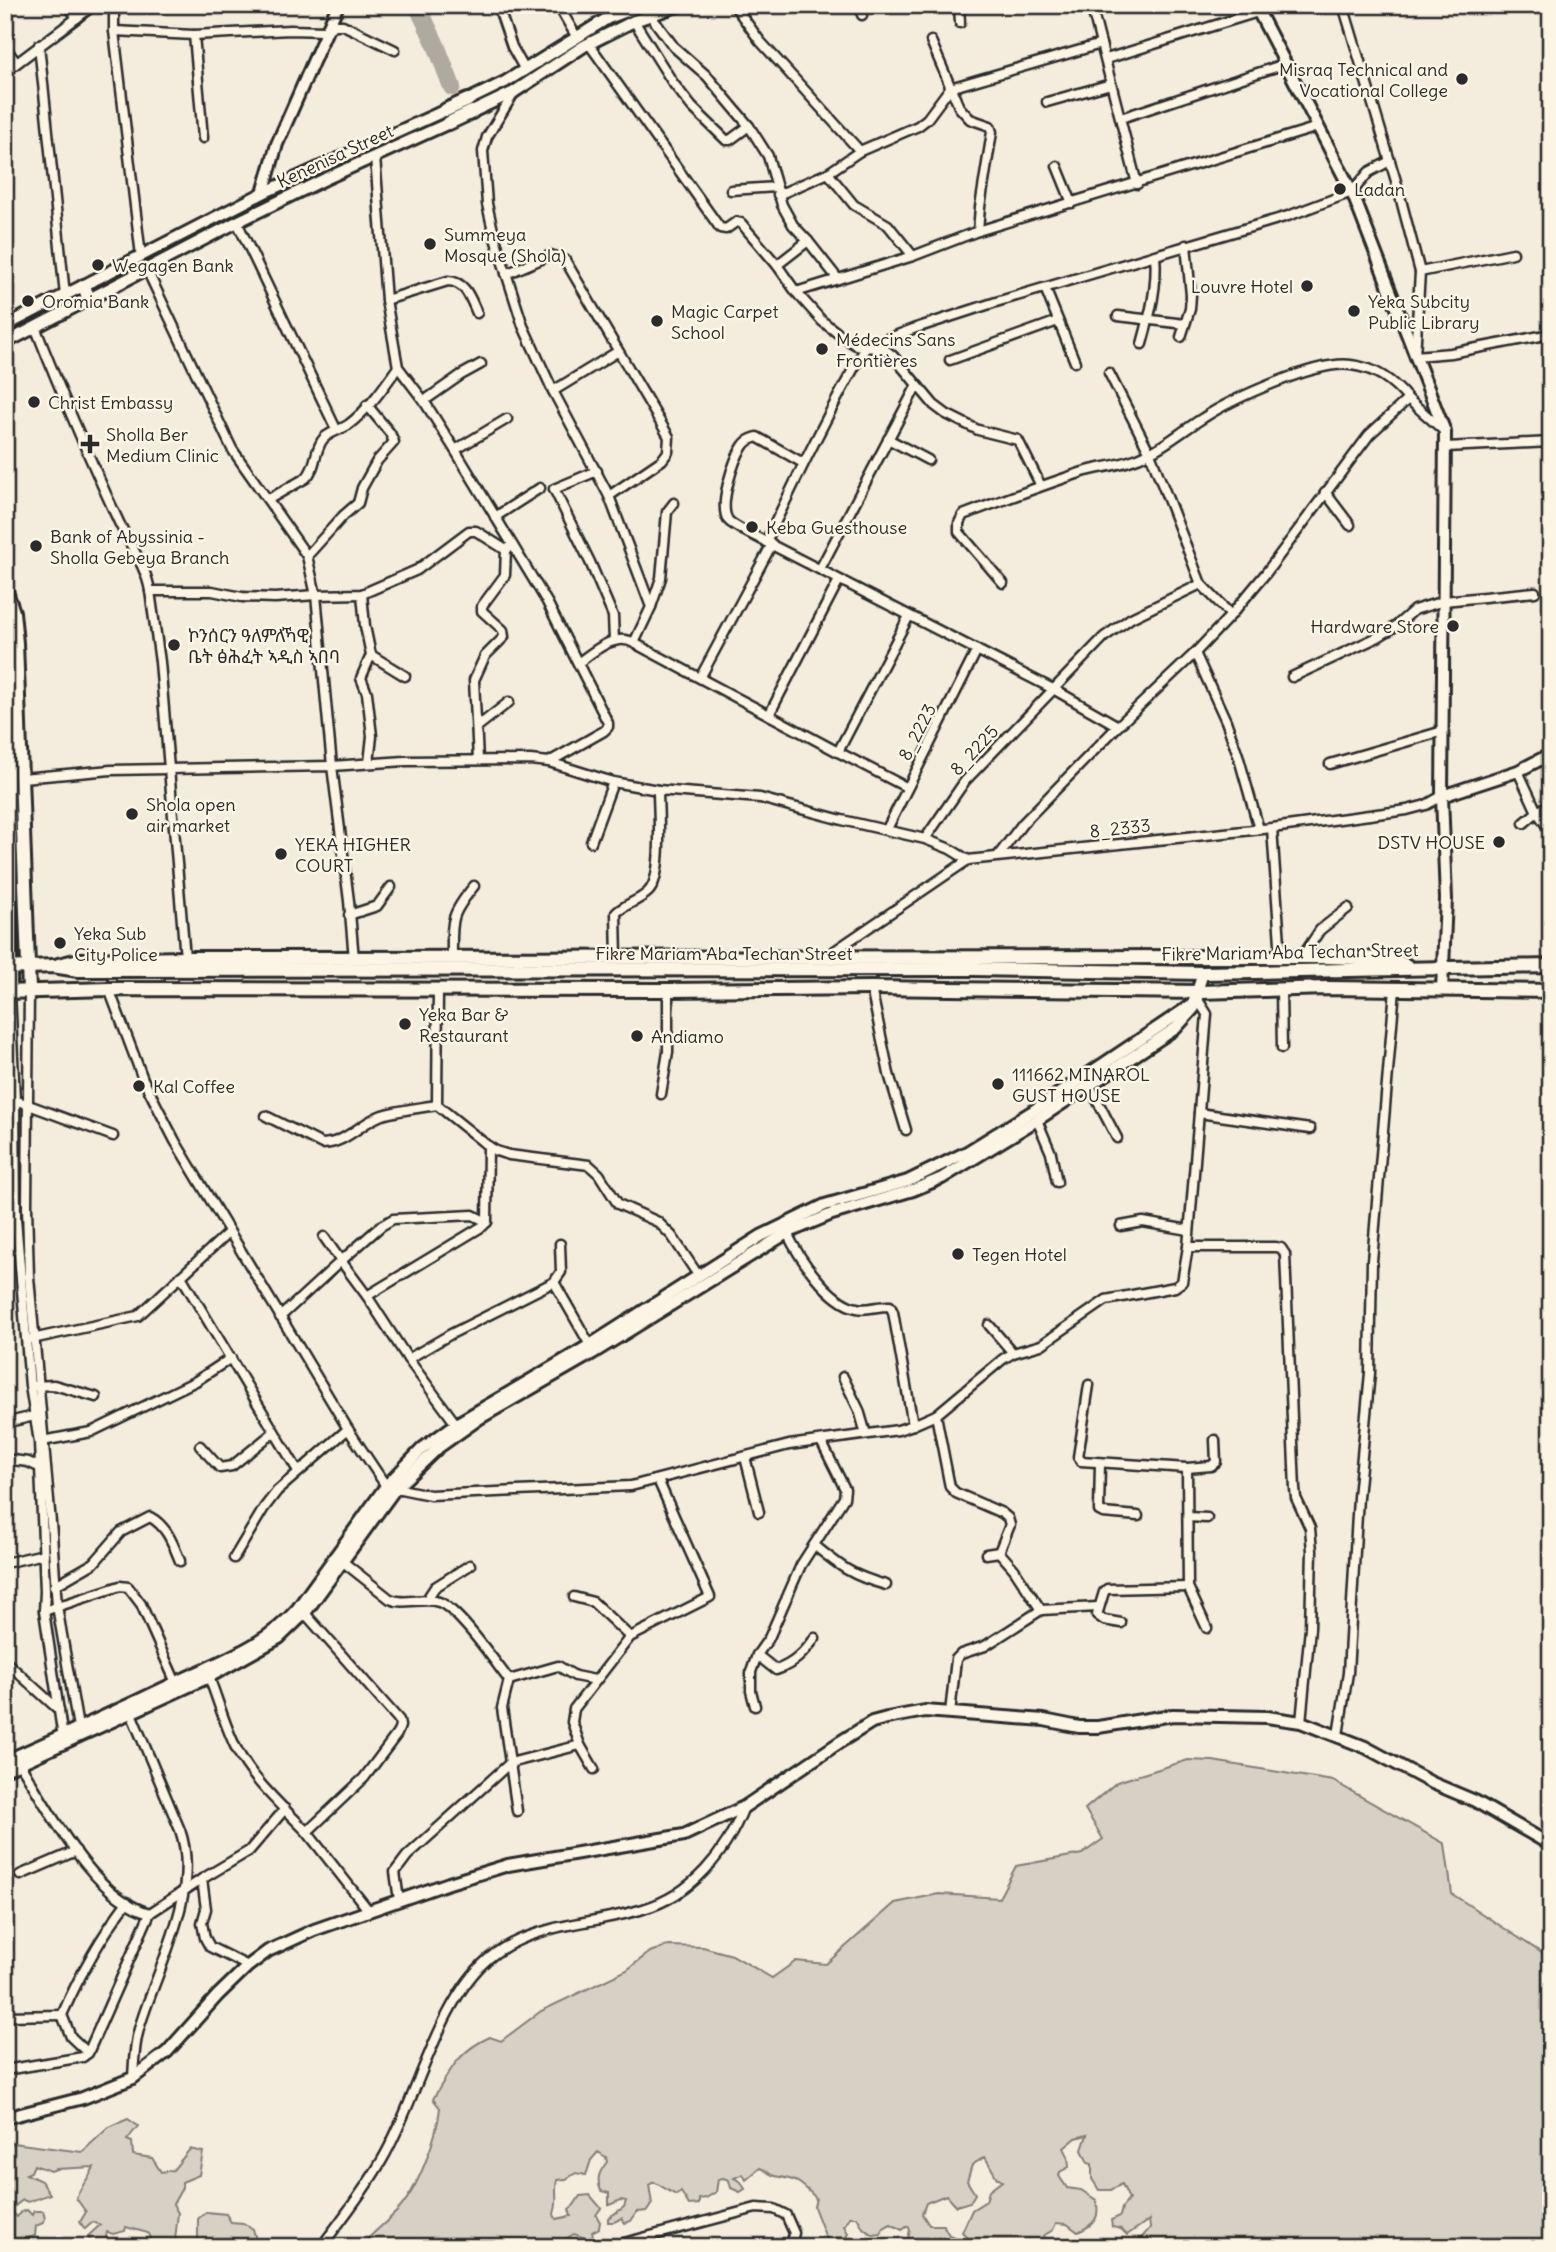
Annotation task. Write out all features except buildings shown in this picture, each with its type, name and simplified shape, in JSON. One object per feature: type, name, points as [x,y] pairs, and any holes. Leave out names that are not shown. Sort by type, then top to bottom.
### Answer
[{"type":"main road","points":[[263,193],[277,144],[338,5]]},
{"type":"main road","name":"Kenenisa Street","points":[[470,106],[576,36],[608,18],[642,5]]},
{"type":"main road","name":"Kenenisa Street","points":[[5,326],[263,193],[470,106],[514,92],[589,44],[634,21],[680,5]]},
{"type":"main road","points":[[1256,8],[1352,192],[1445,432],[1442,796],[1446,899],[1442,990]]},
{"type":"main road","name":"Kenenisa Street","points":[[5,343],[36,329],[146,268],[375,156],[448,116]]},
{"type":"main road","points":[[83,286],[89,300]]},
{"type":"main road","points":[[5,589],[13,612],[16,643],[29,991]]},
{"type":"main road","points":[[5,670],[8,992]]},
{"type":"main road","points":[[1442,796],[1518,771],[1551,754]]},
{"type":"main road","points":[[53,966],[79,960],[185,958],[352,965],[452,958],[1302,957],[1391,960],[1413,969]]},
{"type":"main road","points":[[351,989],[352,965]]},
{"type":"main road","name":"Fikre Mariam Aba Techan Street","points":[[8,968],[53,966],[78,970],[352,965],[1203,973],[1551,966]]},
{"type":"main road","points":[[5,1770],[262,1640],[287,1622],[302,1610],[390,1488],[423,1448],[456,1424],[639,1319],[698,1275],[761,1236],[825,1205],[939,1173],[1037,1120],[1176,1028],[1199,995],[1203,973]]},
{"type":"main road","name":"Fikre Mariam Aba Techan Street","points":[[8,992],[109,989],[871,988],[1199,995],[1281,990],[1551,991]]},
{"type":"main road","points":[[79,1732],[131,1713],[209,1677],[279,1638],[342,1561],[390,1488],[439,1447],[480,1418],[639,1319],[788,1233],[832,1214],[913,1190],[1184,1015]]},
{"type":"main road","points":[[5,2118],[83,2098],[133,2078],[167,2052],[248,1966],[268,1951],[314,1930],[508,1865],[684,1835],[744,1807],[872,1722],[925,1712],[1044,1720],[1079,1727],[1106,1726],[1173,1715],[1267,1717],[1301,1722],[1366,1747],[1430,1782],[1475,1801],[1551,1845]]},
{"type":"main road","points":[[5,1761],[62,1740]]},
{"type":"street","points":[[68,5],[77,18]]},
{"type":"street","points":[[5,72],[94,5]]},
{"type":"street","points":[[114,5],[114,31],[141,256]]},
{"type":"street","points":[[558,5],[576,36]]},
{"type":"street","points":[[734,5],[760,41],[860,151]]},
{"type":"street","points":[[859,5],[862,15]]},
{"type":"street","points":[[959,5],[960,23]]},
{"type":"street","points":[[1091,5],[1137,184]]},
{"type":"street","points":[[1343,5],[1420,272],[1415,356],[1451,353],[1551,334]]},
{"type":"street","points":[[1106,59],[1256,8]]},
{"type":"street","points":[[499,9],[512,47],[525,70]]},
{"type":"street","points":[[650,15],[674,47],[707,76],[749,126],[768,156],[777,191],[793,225],[838,279]]},
{"type":"street","points":[[634,21],[673,83],[692,107],[726,140],[749,126]]},
{"type":"street","points":[[114,31],[194,35],[325,31],[335,25],[343,25],[395,50]]},
{"type":"street","points":[[194,35],[203,138]]},
{"type":"street","points":[[931,41],[950,88],[964,113],[970,119],[990,126],[992,132],[979,207],[978,231]]},
{"type":"street","points":[[589,44],[720,228],[726,229],[736,222],[741,223],[822,321],[856,345],[884,349],[934,405],[961,422],[1018,440],[1041,486]]},
{"type":"street","points":[[731,190],[777,191],[828,173],[860,151],[918,126],[927,119],[950,88],[1101,44]]},
{"type":"street","points":[[39,45],[65,295]]},
{"type":"street","points":[[5,47],[16,62]]},
{"type":"street","points":[[1121,118],[1285,64]]},
{"type":"street","points":[[1047,102],[1111,85]]},
{"type":"street","points":[[514,92],[487,136],[483,150],[486,204],[523,326],[609,496],[651,607]]},
{"type":"street","points":[[796,292],[913,256],[978,231],[1318,127]]},
{"type":"street","points":[[375,156],[386,300],[398,367],[424,401],[495,517],[509,548],[547,602],[605,715],[608,727],[577,748],[549,762]]},
{"type":"street","points":[[700,678],[769,543],[803,463],[866,346],[913,328],[1288,216],[1352,192],[1369,172],[1390,161]]},
{"type":"street","points":[[1057,166],[1072,203]]},
{"type":"street","points":[[828,173],[854,205],[888,225],[913,256]]},
{"type":"street","points":[[237,222],[336,429]]},
{"type":"street","points":[[777,265],[808,241]]},
{"type":"street","points":[[1181,337],[1190,309],[1191,295],[1186,246]]},
{"type":"street","points":[[1420,272],[1513,253]]},
{"type":"street","points":[[506,274],[551,255],[565,260],[669,438],[670,445],[662,460],[609,496]]},
{"type":"street","points":[[1142,344],[1149,321],[1156,272],[1155,255]]},
{"type":"street","points":[[146,268],[232,449],[307,556],[316,594],[352,965]]},
{"type":"street","points":[[386,300],[454,281],[465,289],[477,313]]},
{"type":"street","points":[[1045,288],[1074,362]]},
{"type":"street","points":[[1118,317],[1185,324]]},
{"type":"street","points":[[950,360],[1058,321]]},
{"type":"street","points":[[36,329],[68,413],[148,578],[160,667],[185,958]]},
{"type":"street","points":[[554,391],[617,352]]},
{"type":"street","points":[[424,401],[481,364]]},
{"type":"street","points":[[1003,583],[959,531],[963,515],[1041,486],[1099,468],[1115,466],[1150,453],[1206,416],[1286,378],[1348,364],[1368,368],[1396,384],[1408,400],[1445,432]]},
{"type":"street","points":[[269,499],[311,473],[320,446],[336,429],[348,424],[380,393],[398,367]]},
{"type":"street","points":[[1109,373],[1150,453],[1201,584],[1231,615]]},
{"type":"street","points":[[820,569],[917,385]]},
{"type":"street","points":[[998,856],[1023,823],[1231,615],[1266,573],[1369,435],[1408,400]]},
{"type":"street","points":[[307,556],[343,516],[355,508],[362,488],[377,461],[394,442],[367,405]]},
{"type":"street","points":[[454,450],[507,419]]},
{"type":"street","points":[[803,463],[757,437],[748,440],[742,447],[726,493],[727,517],[731,523],[1055,690],[1118,726]]},
{"type":"street","points":[[888,439],[928,460]]},
{"type":"street","points":[[1446,447],[1550,444]]},
{"type":"street","points":[[597,471],[554,489],[590,562],[613,617],[614,641]]},
{"type":"street","points":[[495,517],[540,488]]},
{"type":"street","points":[[1325,492],[1350,525]]},
{"type":"street","points":[[634,643],[661,578],[667,512],[674,503]]},
{"type":"street","points":[[150,591],[212,591],[242,597],[275,598],[316,594],[362,594],[417,570],[469,531],[477,531],[509,548]]},
{"type":"street","points":[[478,760],[474,680],[485,656],[504,637],[503,630],[482,611],[482,606],[505,575],[509,548]]},
{"type":"street","points":[[769,715],[839,580]]},
{"type":"street","name":"8_2225","points":[[925,839],[965,781],[1116,626],[1201,584]]},
{"type":"street","points":[[1292,677],[1378,638],[1414,610],[1444,601],[1535,592]]},
{"type":"street","points":[[362,594],[371,655],[361,678],[367,693],[372,736],[369,763]]},
{"type":"street","points":[[838,752],[909,616]]},
{"type":"street","points":[[578,663],[614,641],[624,639],[906,787]]},
{"type":"street","name":"8_2223","points":[[887,829],[976,650]]},
{"type":"street","points":[[1195,653],[1226,721],[1259,829]]},
{"type":"street","points":[[371,655],[405,676]]},
{"type":"street","points":[[477,727],[509,702]]},
{"type":"street","points":[[1330,764],[1443,731]]},
{"type":"street","points":[[22,778],[105,771],[530,760],[549,762],[613,782],[658,790],[760,798],[925,839],[968,860]]},
{"type":"street","points":[[1518,771],[1537,812],[1551,832]]},
{"type":"street","points":[[591,842],[613,782]]},
{"type":"street","points":[[617,959],[616,913],[646,894],[653,885],[659,850],[658,790]]},
{"type":"street","name":"8_2333","points":[[827,956],[968,860],[1272,828],[1407,810],[1426,805],[1442,796]]},
{"type":"street","points":[[1524,824],[1551,804]]},
{"type":"street","points":[[1272,828],[1281,958]]},
{"type":"street","points":[[452,958],[452,918],[459,904],[474,886]]},
{"type":"street","points":[[349,915],[377,906],[391,887]]},
{"type":"street","points":[[1302,957],[1320,930],[1349,908]]},
{"type":"street","points":[[871,988],[889,1074],[906,1130]]},
{"type":"street","points":[[109,989],[143,1079],[175,1141],[348,1429],[390,1488],[430,1495],[631,1486],[789,1445],[898,1430],[936,1415],[996,1364],[1013,1353],[1041,1345],[1106,1300],[1175,1287],[1182,1282],[1188,1247],[1207,1014],[1199,995]]},
{"type":"street","points":[[437,1105],[438,989]]},
{"type":"street","points":[[1338,1735],[1348,1673],[1358,1497],[1370,1373],[1372,1261],[1395,989]]},
{"type":"street","points":[[661,1094],[668,1052],[668,990]]},
{"type":"street","points":[[1281,990],[1282,1048]]},
{"type":"street","points":[[29,991],[27,1105],[31,1340]]},
{"type":"street","points":[[8,992],[15,1100],[16,1219],[42,1441],[57,1606],[79,1732]]},
{"type":"street","points":[[1089,1085],[1117,1138]]},
{"type":"street","points":[[15,1100],[113,1136]]},
{"type":"street","points":[[266,1116],[322,1144],[341,1141],[380,1116],[437,1105],[496,1152],[589,1165],[599,1174],[618,1204],[659,1222],[672,1236],[698,1275]]},
{"type":"street","points":[[1199,1113],[1310,1129]]},
{"type":"street","points":[[1037,1120],[1051,1153],[1057,1182]]},
{"type":"street","points":[[368,1296],[483,1226],[486,1222],[488,1146]]},
{"type":"street","points":[[280,1317],[381,1226],[393,1219],[472,1215],[486,1222]]},
{"type":"street","points":[[1121,1226],[1143,1222],[1189,1230]]},
{"type":"street","points":[[31,1340],[138,1315],[229,1233]]},
{"type":"street","points":[[788,1233],[796,1251],[837,1298],[854,1308],[890,1306],[913,1425]]},
{"type":"street","points":[[324,1237],[456,1424]]},
{"type":"street","points":[[408,1359],[554,1282],[561,1272],[560,1244]]},
{"type":"street","points":[[1188,1247],[1276,1247],[1282,1248],[1285,1254],[1296,1498],[1310,1528],[1312,1551],[1310,1628],[1301,1722]]},
{"type":"street","points":[[181,1276],[298,1471]]},
{"type":"street","points":[[554,1282],[590,1345]]},
{"type":"street","points":[[989,1325],[1013,1353]]},
{"type":"street","points":[[42,1441],[91,1432],[196,1381],[231,1358]]},
{"type":"street","points":[[843,1377],[859,1410],[866,1434]]},
{"type":"street","points":[[35,1386],[54,1385],[96,1397]]},
{"type":"street","points":[[1089,1385],[1078,1457],[1081,1461],[1187,1468],[1214,1465],[1215,1440]]},
{"type":"street","points":[[35,1386],[34,1416],[42,1441],[38,1467],[44,1554],[44,1611],[62,1740]]},
{"type":"street","points":[[936,1415],[950,1487],[956,1493],[1008,1518],[1010,1525],[999,1552]]},
{"type":"street","points":[[5,1423],[34,1416]]},
{"type":"street","points":[[234,1558],[277,1491],[348,1429]]},
{"type":"street","points":[[200,1446],[220,1468],[225,1469],[274,1432]]},
{"type":"street","points":[[755,1706],[751,1691],[751,1672],[757,1656],[769,1638],[801,1565],[844,1498],[845,1489],[821,1441]]},
{"type":"street","points":[[745,1457],[759,1512]]},
{"type":"street","points":[[5,1459],[28,1462],[38,1467]]},
{"type":"street","points":[[1100,1463],[1099,1511],[1138,1516]]},
{"type":"street","points":[[1187,1468],[1188,1587],[1207,1628]]},
{"type":"street","points":[[594,1769],[580,1745],[572,1715],[574,1709],[629,1637],[710,1597],[658,1480]]},
{"type":"street","points":[[45,1591],[94,1563],[121,1532],[150,1517],[159,1521],[169,1535],[180,1561]]},
{"type":"street","points":[[1188,1517],[1207,1518]]},
{"type":"street","points":[[814,1545],[845,1570],[860,1578],[886,1585]]},
{"type":"street","points":[[986,1554],[999,1552]]},
{"type":"street","points":[[999,1552],[1014,1569],[1041,1610]]},
{"type":"street","points":[[5,1563],[44,1554]]},
{"type":"street","points":[[342,1561],[398,1603],[427,1599],[442,1603],[509,1680]]},
{"type":"street","points":[[427,1599],[435,1587],[470,1565]]},
{"type":"street","points":[[44,1611],[120,1586],[128,1587],[141,1604],[176,1683]]},
{"type":"street","points":[[1121,1623],[1099,1618],[1098,1607],[1104,1592],[1111,1588],[1188,1587]]},
{"type":"street","points":[[574,1597],[593,1602],[629,1637]]},
{"type":"street","points":[[950,1713],[957,1656],[985,1646],[1041,1610],[1098,1607]]},
{"type":"street","points":[[302,1610],[399,1720],[400,1726],[365,1778],[307,1832]]},
{"type":"street","points":[[757,1656],[776,1670],[789,1666],[816,1638]]},
{"type":"street","points":[[5,1661],[59,1710]]},
{"type":"street","points":[[509,1680],[558,1666],[575,1676],[595,1680]]},
{"type":"street","points":[[209,1677],[239,1754],[266,1789],[307,1832],[369,1911]]},
{"type":"street","points":[[509,1680],[502,1708],[517,1811]]},
{"type":"street","points":[[131,1713],[186,1845],[183,1891],[166,1956],[137,2033],[133,2078]]},
{"type":"street","points":[[398,1900],[395,1872],[407,1856],[510,1763],[580,1745]]},
{"type":"street","points":[[20,1764],[76,1852],[102,1884],[127,1902],[150,1913]]},
{"type":"street","points":[[321,2247],[382,2160],[448,2012],[470,1978],[489,1958],[523,1937],[641,1910],[684,1891],[706,1870],[735,1830],[744,1807]]},
{"type":"street","points":[[5,2070],[83,2057],[88,2053],[150,1913],[249,1851],[285,1809]]},
{"type":"street","points":[[20,1875],[76,1852]]},
{"type":"street","points":[[202,1879],[206,1909],[202,1923],[205,1938],[210,1947],[248,1966]]},
{"type":"street","points":[[88,2053],[71,2038],[62,2015],[82,1969],[127,1902]]},
{"type":"street","points":[[5,2016],[62,2015]]},
{"type":"street","points":[[609,2247],[756,2208],[774,2209],[786,2215],[794,2233],[790,2247]]},
{"type":"shaded area","points":[[1188,1760],[1213,1761],[1333,1781],[1445,1844],[1452,1894],[1551,1959],[1551,2247],[1138,2247],[1138,2242],[1150,2228],[1149,2220],[1127,2235],[1121,2229],[1112,2227],[1111,2220],[1120,2216],[1129,2199],[1122,2184],[1111,2190],[1099,2190],[1092,2179],[1092,2164],[1088,2163],[1082,2150],[1087,2135],[1076,2138],[1064,2148],[1069,2167],[1060,2172],[1059,2176],[1067,2188],[1081,2190],[1096,2200],[1097,2216],[1092,2224],[1078,2232],[1067,2224],[1056,2223],[1053,2230],[1043,2236],[1053,2247],[969,2246],[967,2237],[962,2232],[972,2210],[986,2201],[989,2191],[1002,2181],[997,2178],[985,2157],[972,2165],[967,2181],[975,2194],[970,2202],[956,2206],[946,2195],[926,2203],[922,2214],[929,2225],[943,2225],[949,2235],[959,2239],[958,2247],[906,2247],[910,2230],[908,2226],[902,2230],[891,2224],[883,2228],[881,2234],[873,2235],[863,2228],[857,2217],[850,2217],[844,2226],[848,2233],[846,2238],[836,2237],[833,2242],[828,2243],[814,2207],[816,2198],[798,2182],[760,2168],[746,2180],[743,2174],[734,2178],[741,2182],[745,2189],[740,2192],[731,2188],[729,2180],[718,2179],[716,2192],[699,2199],[699,2204],[689,2205],[681,2192],[676,2195],[654,2182],[649,2185],[652,2204],[647,2211],[637,2212],[631,2221],[625,2223],[622,2218],[608,2222],[608,2218],[624,2207],[626,2201],[621,2200],[609,2205],[609,2193],[601,2191],[600,2172],[607,2162],[606,2157],[598,2152],[591,2160],[586,2175],[576,2173],[566,2179],[557,2180],[556,2185],[556,2219],[571,2216],[569,2209],[580,2196],[590,2195],[601,2208],[596,2215],[600,2222],[599,2228],[592,2232],[593,2236],[588,2239],[574,2234],[552,2247],[361,2247],[400,2208],[414,2187],[426,2161],[438,2120],[440,2108],[433,2099],[462,2055],[479,2043],[490,2037],[501,2041],[541,2011],[627,1970],[650,1952],[667,1946],[703,1947],[732,1955],[772,1978],[796,1961],[826,1964],[895,1903],[939,1894],[999,1898],[1016,1866],[1082,1854],[1103,1839],[1085,1809],[1117,1782]]},
{"type":"shaded area","points":[[128,2119],[138,2126],[127,2140],[132,2142],[133,2155],[152,2158],[161,2172],[173,2170],[190,2149],[203,2152],[199,2175],[182,2182],[182,2188],[173,2204],[178,2213],[175,2240],[184,2247],[153,2247],[148,2233],[126,2227],[125,2231],[113,2234],[107,2232],[104,2247],[94,2245],[88,2236],[100,2225],[93,2222],[85,2229],[80,2222],[86,2212],[76,2198],[94,2167],[51,2171],[34,2165],[31,2172],[26,2174],[41,2181],[50,2194],[28,2202],[23,2200],[12,2208],[17,2217],[27,2210],[32,2215],[34,2211],[43,2211],[45,2219],[36,2226],[35,2236],[28,2238],[28,2246],[5,2247],[5,2229],[9,2222],[5,2218],[5,2146],[13,2143],[82,2152],[109,2127]]},
{"type":"shaded area","points":[[206,2212],[226,2214],[231,2222],[243,2223],[253,2229],[258,2247],[193,2247],[198,2245],[198,2219]]},
{"type":"waterway","points":[[417,5],[452,87]]},
{"type":"place","name":"Misraq Technical and Vocational College","points":[[1462,79]]},
{"type":"place","name":"Ladan","points":[[1340,189]]},
{"type":"place","name":"Summeya Mosque (Shola)","points":[[430,244]]},
{"type":"place","name":"Wegagen Bank","points":[[98,265]]},
{"type":"place","name":"Louvre Hotel","points":[[1307,286]]},
{"type":"place","name":"Oromia Bank","points":[[28,301]]},
{"type":"place","name":"Yeka Subcity Public Library","points":[[1354,311]]},
{"type":"place","name":"Magic Carpet School","points":[[657,321]]},
{"type":"place","name":"Médecins Sans Frontières","points":[[822,349]]},
{"type":"place","name":"Christ Embassy","points":[[34,402]]},
{"type":"place","name":"Sholla Ber Medium Clinic","points":[[90,444]]},
{"type":"place","name":"Keba Guesthouse","points":[[752,527]]},
{"type":"place","name":"Bank of Abyssinia - Sholla Gebeya Branch","points":[[36,546]]},
{"type":"place","name":"Hardware Store","points":[[1453,626]]},
{"type":"place","name":"ኮንሰርን ዓለምለኻዊ ቤት ፅሕፈት ኣዲስ ኣበባ","points":[[174,645]]},
{"type":"place","name":"Shola open air market","points":[[132,814]]},
{"type":"place","name":"DSTV HOUSE","points":[[1499,842]]},
{"type":"place","name":"YEKA HIGHER COURT","points":[[281,854]]},
{"type":"place","name":"Yeka Sub City Police","points":[[60,943]]},
{"type":"place","name":"Yeka Bar & Restaurant","points":[[405,1024]]},
{"type":"place","name":"Andiamo","points":[[637,1036]]},
{"type":"place","name":"111662 MINAROL GUST HOUSE","points":[[998,1084]]},
{"type":"place","name":"Kal Coffee","points":[[139,1086]]},
{"type":"place","name":"Tegen Hotel","points":[[958,1254]]}]
